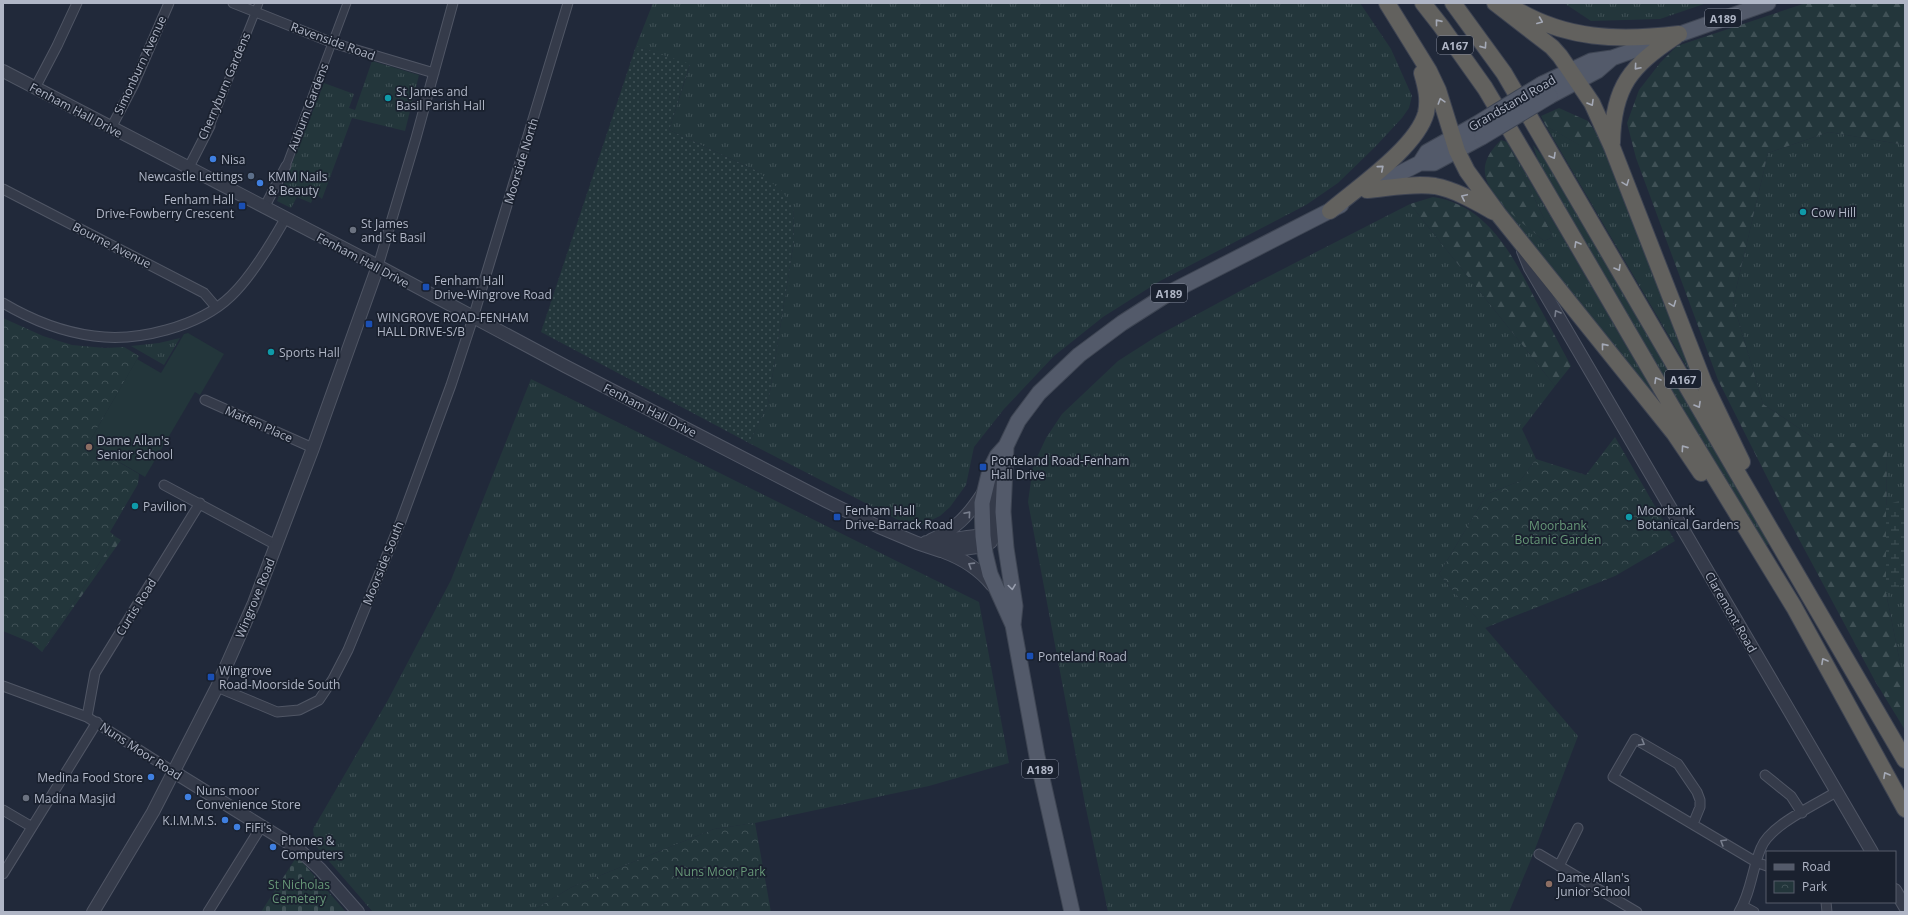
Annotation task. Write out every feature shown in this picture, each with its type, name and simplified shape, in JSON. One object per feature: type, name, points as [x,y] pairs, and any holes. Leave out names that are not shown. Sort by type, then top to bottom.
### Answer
[{"type":"highway","points":[[1387,3],[1414,45],[1438,90],[1454,144],[1467,172],[1499,215],[1674,433],[1794,607]]},
{"type":"highway","name":"A167","points":[[1423,3],[1442,26],[1485,88],[1672,407],[1794,607],[1905,809]]},
{"type":"highway","name":"A167","points":[[1453,3],[1504,73],[1905,760]]},
{"type":"highway","points":[[1495,3],[1552,47],[1592,103],[1612,147],[1704,383],[1805,591]]},
{"type":"highway","points":[[1505,3],[1539,21],[1582,34],[1618,38],[1640,38],[1679,34]]},
{"type":"highway","points":[[1612,147],[1615,110],[1627,80],[1636,67],[1650,53],[1679,34]]},
{"type":"highway","points":[[1330,211],[1390,161],[1415,134],[1423,121],[1427,105],[1427,89],[1414,45]]},
{"type":"highway","points":[[1367,190],[1410,185],[1434,186],[1457,193],[1499,215]]},
{"type":"main road","name":"Grandstand Road","points":[[1005,450],[1018,421],[1039,393],[1079,355],[1122,323],[1169,294],[1420,163],[1427,152],[1454,144],[1478,131],[1546,90],[1574,76],[1591,61],[1612,58],[1768,3]]},
{"type":"main road","name":"A189","points":[[1005,450],[997,456],[990,470],[983,493],[990,574],[1013,625],[1037,756],[1072,912]]},
{"type":"main road","name":"A189","points":[[1005,450],[1003,512],[1006,548],[1016,606],[1013,625]]},
{"type":"street","points":[[35,88],[77,3]]},
{"type":"street","name":"Simonburn Avenue","points":[[111,128],[133,86],[169,3]]},
{"type":"street","name":"Ravenside Road","points":[[233,3],[257,7],[332,42],[434,73]]},
{"type":"street","name":"Auburn Gardens","points":[[264,208],[286,166],[348,3]]},
{"type":"street","points":[[378,266],[453,3]]},
{"type":"street","name":"Moorside North","points":[[473,318],[568,3]]},
{"type":"street","name":"Cherryburn Gardens","points":[[188,169],[210,126],[257,7]]},
{"type":"street","name":"Fenham Hall Drive","points":[[3,71],[284,219],[378,266],[473,318],[879,527],[941,551],[958,550],[987,540]]},
{"type":"street","name":"Bourne Avenue","points":[[3,189],[204,293],[216,307]]},
{"type":"street","points":[[3,303],[19,313],[55,327],[94,336],[124,336],[155,333],[185,324],[216,307],[231,296],[267,249],[284,219]]},
{"type":"street","name":"Claremont Road","points":[[1515,235],[1530,268],[1592,371],[1871,851]]},
{"type":"street","name":"Wingrove Road","points":[[93,912],[153,812],[217,687],[254,603],[313,448],[378,266]]},
{"type":"street","name":"Moorside South","points":[[217,687],[277,712],[299,710],[319,700],[333,680],[348,650],[401,521],[451,385],[473,318]]},
{"type":"street","name":"Matfen Place","points":[[205,400],[313,448]]},
{"type":"street","points":[[1005,450],[995,482],[987,540],[1006,548]]},
{"type":"street","points":[[164,485],[276,545]]},
{"type":"street","points":[[921,543],[955,528],[972,509],[983,493]]},
{"type":"street","name":"Curtis Road","points":[[87,717],[95,673],[200,504]]},
{"type":"street","name":"Fenham Hall Drive","points":[[921,543],[987,540]]},
{"type":"street","points":[[941,551],[976,568],[984,574],[996,589]]},
{"type":"street","name":"Nuns Moor Road","points":[[3,686],[97,722],[174,772],[297,848],[320,869],[358,912]]},
{"type":"street","points":[[3,874],[97,722]]},
{"type":"street","points":[[1693,824],[1700,807],[1698,792],[1678,764],[1634,739],[1613,777],[1756,862],[1766,866]]},
{"type":"street","points":[[1765,775],[1783,788],[1794,800],[1802,813]]},
{"type":"street","points":[[1754,912],[1741,909],[1761,847],[1773,831],[1836,792]]},
{"type":"street","points":[[3,810],[32,827]]},
{"type":"street","points":[[208,912],[260,826]]},
{"type":"street","points":[[1559,866],[1578,828]]},
{"type":"street","points":[[1539,854],[1637,912]]},
{"type":"street","points":[[1896,892],[1905,907]]},
{"type":"green space","points":[[653,3],[1360,3],[1391,49],[1412,96],[1409,108],[1402,118],[1338,183],[1306,205],[1160,281],[1103,317],[1054,356],[1004,409],[974,447],[966,485],[950,507],[940,516],[919,526],[904,523],[749,443],[768,404],[794,241],[793,207],[757,171],[669,130],[690,65],[636,46]]},
{"type":"green space","points":[[1564,3],[1707,3],[1660,19],[1591,21]]},
{"type":"green space","points":[[1806,3],[1905,3],[1905,145],[1829,132],[1768,153],[1733,302],[1763,404],[1821,443],[1887,443],[1886,593],[1905,687],[1905,730],[1875,681],[1785,513],[1718,380],[1636,158],[1627,123],[1639,90],[1660,63],[1677,46]]},
{"type":"green space","points":[[636,46],[690,64],[669,130],[757,171],[782,191],[793,207],[794,241],[768,404],[749,443],[541,332]]},
{"type":"green space","points":[[372,61],[419,75],[405,131],[352,118],[322,199],[315,193],[311,203],[297,197],[291,208],[277,201],[324,83],[354,94],[349,108],[355,110]]},
{"type":"green space","points":[[1559,108],[1588,121],[1598,135],[1595,154],[1546,126],[1541,116]]},
{"type":"green space","points":[[1546,126],[1594,153],[1598,135],[1610,154],[1695,371],[1691,374]]},
{"type":"green space","points":[[1829,132],[1905,145],[1905,687],[1886,593],[1887,443],[1821,443],[1763,404],[1733,302],[1768,153]]},
{"type":"green space","points":[[1501,140],[1507,142],[1553,237],[1544,241],[1506,208],[1490,188],[1486,177],[1485,166],[1493,148]]},
{"type":"green space","points":[[1507,142],[1669,419],[1497,200],[1544,241],[1553,237]]},
{"type":"green space","points":[[1533,145],[1552,167],[1684,392],[1769,544],[1766,546],[1697,437],[1541,170]]},
{"type":"green space","points":[[1433,197],[1452,202],[1469,210],[1484,222],[1508,250],[1571,366],[1555,386],[1410,204]]},
{"type":"green space","points":[[1410,204],[1555,386],[1522,429],[1536,459],[1520,481],[1487,494],[1439,574],[1578,736],[1532,857],[1509,912],[1108,912],[1085,804],[1028,502],[1033,466],[1046,438],[1062,414],[1118,361],[1157,336],[1242,290]]},
{"type":"green space","name":"Dame Allan's Senior School","points":[[3,318],[43,336],[72,345],[105,348],[124,347],[139,356],[88,444],[139,474],[138,484],[110,532],[116,537],[42,652],[32,643],[3,631]]},
{"type":"green space","points":[[188,333],[224,354],[200,395],[195,392],[145,477],[88,444],[137,359],[161,373],[184,334]]},
{"type":"green space","points":[[180,338],[164,365],[131,346],[159,343]]},
{"type":"green space","points":[[531,379],[979,602],[1009,763],[929,786],[755,823],[714,829],[572,887],[530,912],[373,912],[315,845],[313,829],[388,700],[451,580]]},
{"type":"green space","name":"Moorbank Botanic Garden","points":[[1615,437],[1675,541],[1615,576],[1485,628],[1439,574],[1487,494],[1520,481],[1536,459],[1586,475]]},
{"type":"green space","points":[[1905,499],[1905,584],[1886,593],[1886,505]]},
{"type":"green space","points":[[116,537],[121,540],[42,652]]},
{"type":"green space","name":"Nuns Moor Park","points":[[755,823],[771,912],[530,912],[572,887],[714,829]]},
{"type":"green space","name":"St Nicholas Cemetery","points":[[297,856],[346,912],[261,912]]},
{"type":"place","name":"St James and Basil Parish Hall","points":[[388,98]]},
{"type":"place","name":"Nisa","points":[[213,159]]},
{"type":"place","name":"Newcastle Lettings","points":[[251,176]]},
{"type":"place","name":"KMM Nails & Beauty","points":[[260,183]]},
{"type":"place","name":"Fenham Hall Drive-Fowberry Crescent","points":[[242,206]]},
{"type":"place","name":"Cow Hill","points":[[1803,212]]},
{"type":"place","name":"St James and St Basil","points":[[353,230]]},
{"type":"place","name":"Fenham Hall Drive-Wingrove Road","points":[[426,287]]},
{"type":"place","name":"WINGROVE ROAD-FENHAM HALL DRIVE-S/B","points":[[369,324]]},
{"type":"place","name":"Sports Hall","points":[[271,352]]},
{"type":"place","name":"Dame Allan's Senior School","points":[[89,447]]},
{"type":"place","name":"Ponteland Road-Fenham Hall Drive","points":[[983,467]]},
{"type":"place","name":"Pavilion","points":[[135,506]]},
{"type":"place","name":"Fenham Hall Drive-Barrack Road","points":[[837,517]]},
{"type":"place","name":"Moorbank Botanical Gardens","points":[[1629,517]]},
{"type":"place","name":"Ponteland Road","points":[[1030,656]]},
{"type":"place","name":"Wingrove Road-Moorside South","points":[[211,677]]},
{"type":"place","name":"Medina Food Store","points":[[151,777]]},
{"type":"place","name":"Nuns moor Convenience Store","points":[[188,797]]},
{"type":"place","name":"Madina Masjid","points":[[26,798]]},
{"type":"place","name":"K.I.M.M.S.","points":[[225,820]]},
{"type":"place","name":"FiFi's","points":[[237,827]]},
{"type":"place","name":"Phones & Computers","points":[[273,847]]},
{"type":"place","name":"Dame Allan's Junior School","points":[[1549,884]]}]
